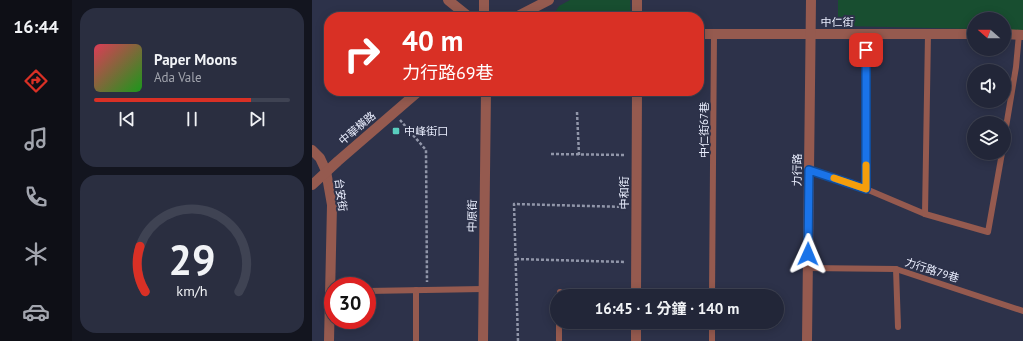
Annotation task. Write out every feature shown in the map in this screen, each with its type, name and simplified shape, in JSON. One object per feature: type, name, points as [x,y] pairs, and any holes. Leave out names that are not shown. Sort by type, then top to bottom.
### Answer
[{"type":"street","points":[[448,0],[463,12]]},
{"type":"street","points":[[484,0],[484,12]]},
{"type":"street","points":[[526,12],[549,0]]},
{"type":"street","points":[[637,0],[637,12]]},
{"type":"street","name":"力行路","points":[[807,341],[811,0]]},
{"type":"street","name":"中仁街","points":[[704,34],[967,34]]},
{"type":"street","name":"中華橫路","points":[[312,185],[326,171],[413,96]]},
{"type":"street","name":"中原街","points":[[483,341],[486,96]]},
{"type":"street","name":"中和街","points":[[636,289],[637,96]]},
{"type":"street","points":[[312,150],[320,158],[326,171]]},
{"type":"street","name":"台安街","points":[[326,171],[332,205],[329,341]]},
{"type":"street","points":[[636,329],[636,341]]},
{"type":"lane","name":"中仁街67巷","points":[[712,289],[714,34]]},
{"type":"lane","points":[[866,34],[866,189]]},
{"type":"lane","points":[[926,214],[928,34]]},
{"type":"lane","points":[[1008,116],[1021,34]]},
{"type":"lane","points":[[809,170],[866,189],[926,214],[988,232],[1001,160]]},
{"type":"lane","name":"力行路79巷","points":[[808,268],[896,269],[1023,311]]},
{"type":"lane","points":[[896,269],[898,327]]},
{"type":"lane","points":[[376,291],[483,289]]},
{"type":"lane","points":[[416,290],[416,341]]},
{"type":"lane","points":[[559,329],[559,341]]},
{"type":"lane","points":[[712,329],[712,341]]},
{"type":"path","points":[[394,112],[426,150],[427,290]]},
{"type":"path","points":[[577,112],[579,155]]},
{"type":"path","points":[[551,154],[637,155]]},
{"type":"path","points":[[518,341],[514,204],[636,208]]},
{"type":"path","points":[[516,260],[636,262]]},
{"type":"green space","points":[[570,0],[630,0],[631,12],[555,12],[559,6]]},
{"type":"green space","points":[[838,0],[1023,0],[1023,30],[1011,30],[1011,12],[967,12],[967,29],[844,26],[838,17]]},
{"type":"slow traffic","points":[[834,178],[866,189],[866,165]]},
{"type":"place","name":"中峰街口","points":[[396,131]]},
{"type":"route","points":[[808,254],[809,170],[866,189],[866,50]]}]
